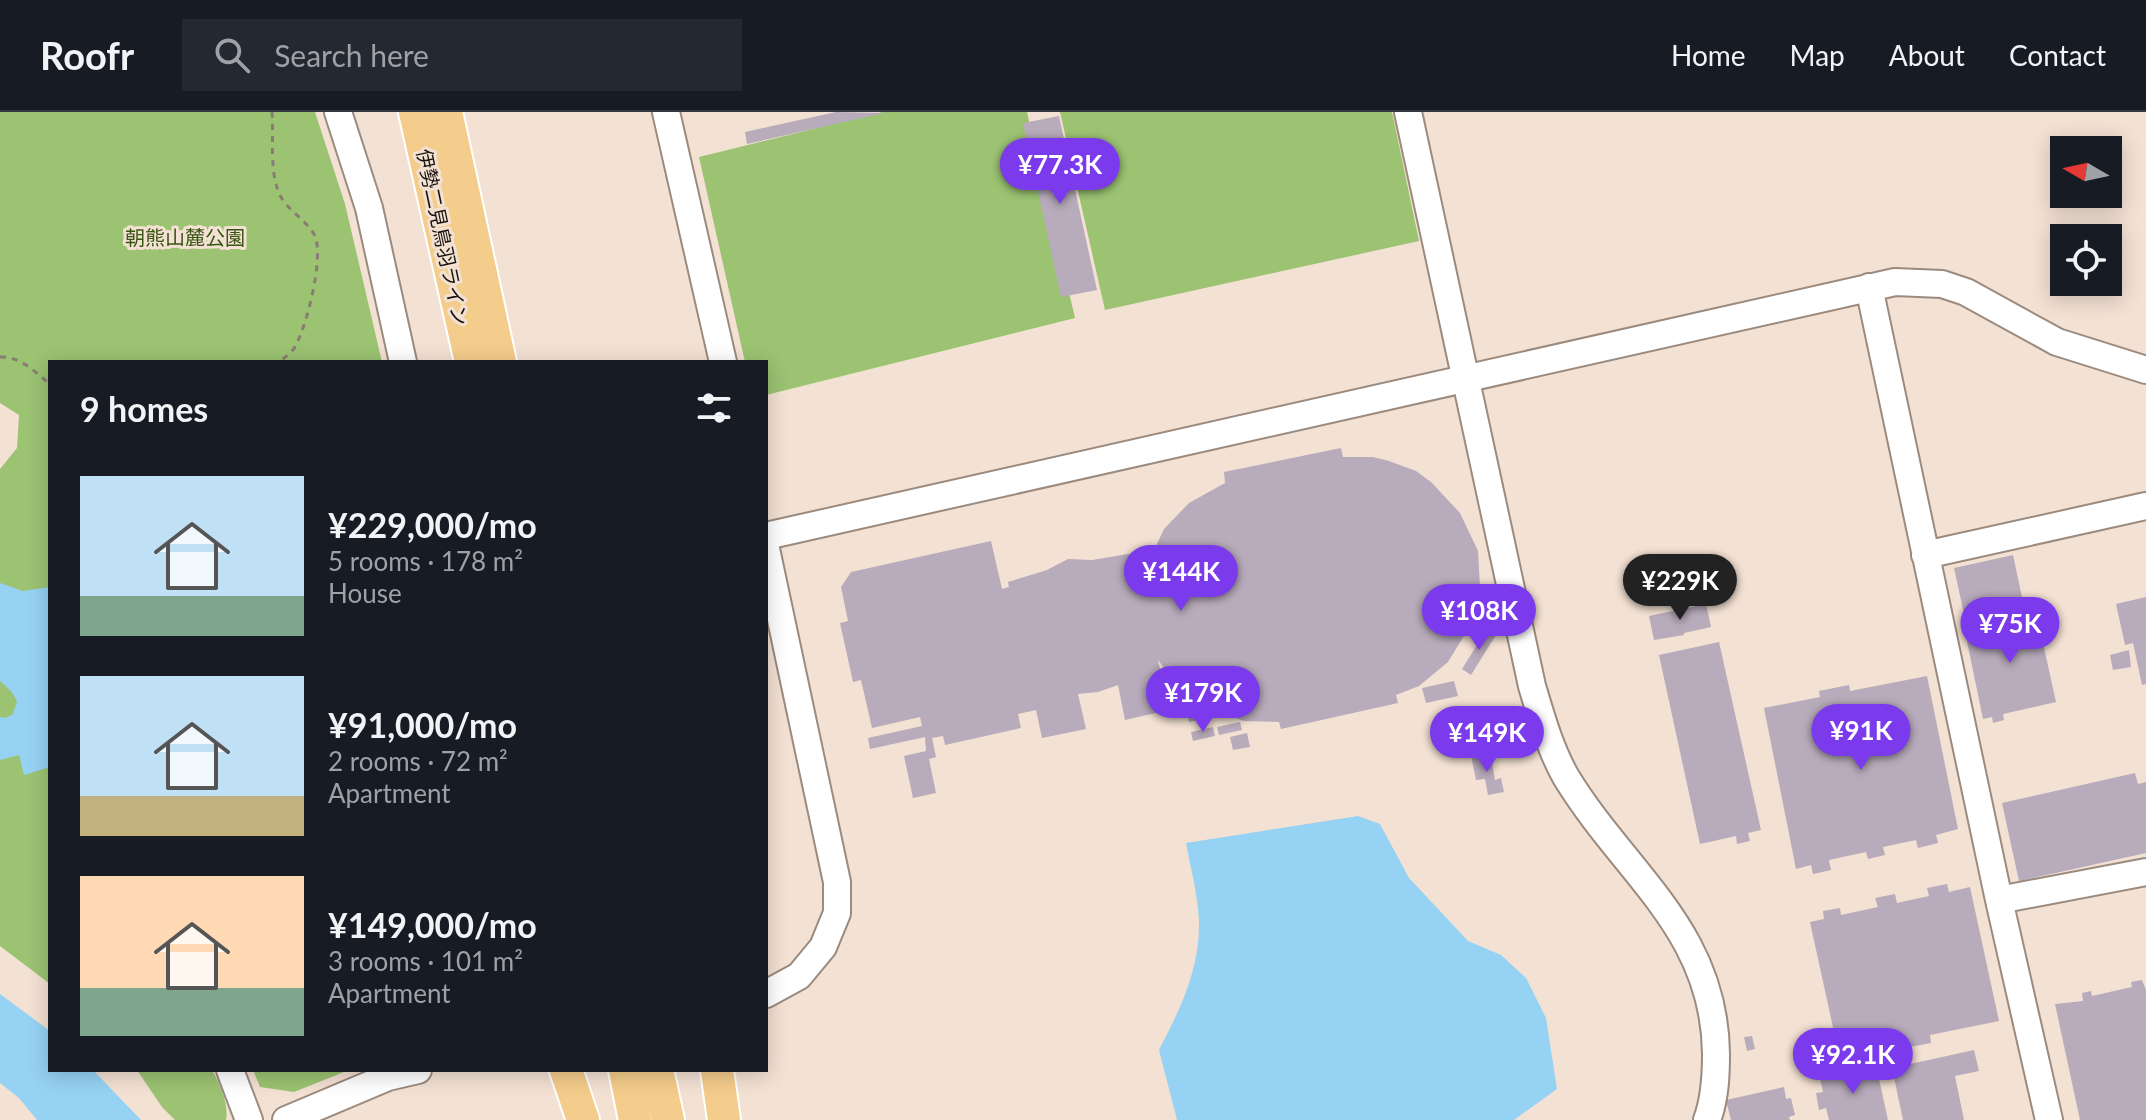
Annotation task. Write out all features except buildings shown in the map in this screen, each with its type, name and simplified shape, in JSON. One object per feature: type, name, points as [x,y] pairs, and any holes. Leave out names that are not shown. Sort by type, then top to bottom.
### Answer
[{"type":"main road","name":"伊勢二見鳥羽ライン","points":[[415,112],[471,360]]},
{"type":"main road","name":"伊勢二見鳥羽ライン","points":[[446,112],[500,360]]},
{"type":"main road","points":[[476,252],[514,360]]},
{"type":"main road","points":[[567,1072],[583,1120]]},
{"type":"main road","points":[[625,1072],[635,1120]]},
{"type":"main road","points":[[657,1072],[668,1120]]},
{"type":"main road","points":[[717,1072],[724,1120]]},
{"type":"street","points":[[338,112],[369,208],[403,360]]},
{"type":"street","points":[[666,112],[723,360]]},
{"type":"street","points":[[1408,112],[1532,686],[1565,775],[1678,926],[1707,987],[1713,1012],[1716,1063],[1707,1120]]},
{"type":"street","points":[[768,536],[1895,282],[1942,284],[1966,292],[2057,342],[2146,370]]},
{"type":"street","points":[[1869,287],[1999,900],[2049,1120]]},
{"type":"street","points":[[1925,555],[2146,506]]},
{"type":"street","points":[[768,558],[837,882],[837,913],[823,947],[799,976],[768,993]]},
{"type":"street","points":[[1999,900],[2146,872]]},
{"type":"street","points":[[231,1072],[249,1120]]},
{"type":"street","points":[[286,1120],[388,1077],[409,1072]]},
{"type":"path","points":[[272,112],[279,194],[315,236],[319,263],[305,323],[295,348],[281,360]]},
{"type":"path","points":[[0,357],[8,356],[27,366],[48,382]]},
{"type":"green space","name":"朝熊山麓公園","points":[[0,112],[315,112],[345,204],[382,360],[48,360],[48,982],[0,946],[0,469],[17,448],[19,415],[0,403]]},
{"type":"green space","points":[[882,112],[1027,112],[1075,318],[768,395],[768,360],[745,360],[699,157]]},
{"type":"green space","points":[[1060,112],[1392,112],[1419,241],[1105,310]]},
{"type":"green space","points":[[138,1072],[213,1072],[221,1088],[227,1114],[226,1120],[175,1120],[162,1107]]},
{"type":"green space","points":[[254,1072],[344,1072],[294,1092],[260,1087]]},
{"type":"water","points":[[0,583],[23,591],[48,587],[48,768],[24,775],[19,755],[0,760],[0,717],[13,714],[17,701],[0,681]]},
{"type":"water","points":[[1358,816],[1380,824],[1409,878],[1468,941],[1501,955],[1526,978],[1546,1018],[1557,1089],[1514,1120],[1177,1120],[1159,1050],[1183,999],[1198,946],[1197,901],[1186,843]]},
{"type":"water","points":[[0,994],[48,1030],[48,1072],[95,1072],[141,1120],[37,1120],[19,1098],[0,1083]]}]
